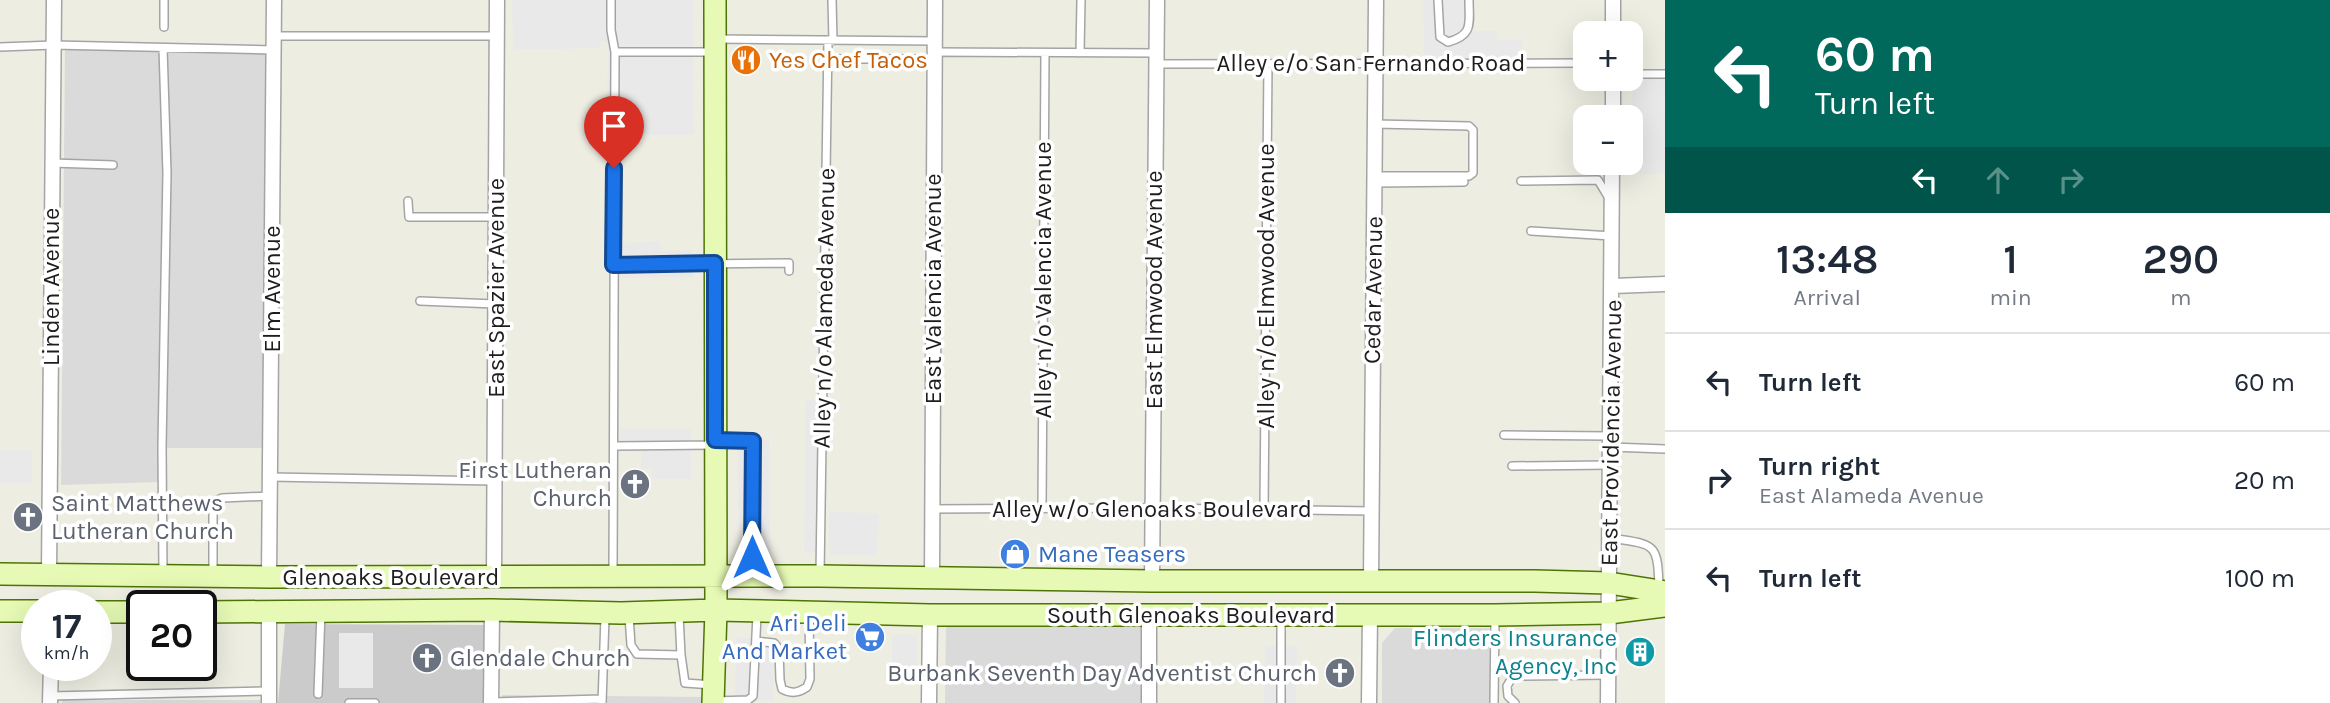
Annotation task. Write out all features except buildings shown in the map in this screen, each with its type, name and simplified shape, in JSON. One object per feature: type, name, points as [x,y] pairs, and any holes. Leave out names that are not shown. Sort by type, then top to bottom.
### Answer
[{"type":"main road","points":[[713,696],[716,610],[715,0]]},
{"type":"main road","name":"Glenoaks Boulevard","points":[[0,574],[270,577],[782,576]]},
{"type":"main road","name":"South Glenoaks Boulevard","points":[[782,576],[1609,583],[1663,596]]},
{"type":"main road","name":"South Glenoaks Boulevard","points":[[716,610],[930,615],[1494,615],[1609,613],[1663,596]]},
{"type":"main road","name":"Glenoaks Boulevard","points":[[217,612],[716,610]]},
{"type":"main road","points":[[0,611],[21,611]]},
{"type":"street","name":"Linden Avenue","points":[[49,575],[54,0]]},
{"type":"street","name":"Elm Avenue","points":[[270,577],[274,0]]},
{"type":"street","name":"East Spazier Avenue","points":[[494,576],[497,0]]},
{"type":"street","name":"East Valencia Avenue","points":[[932,577],[935,0]]},
{"type":"street","name":"East Elmwood Avenue","points":[[1153,581],[1157,0]]},
{"type":"street","name":"Cedar Avenue","points":[[1371,580],[1376,0]]},
{"type":"street","points":[[1613,0],[1613,21]]},
{"type":"street","name":"East Providencia Avenue","points":[[1608,703],[1612,175]]},
{"type":"street","points":[[1613,286],[1665,284]]},
{"type":"street","points":[[491,702],[492,610]]},
{"type":"street","points":[[269,612],[269,697]]},
{"type":"street","points":[[1369,703],[1370,614]]},
{"type":"street","points":[[929,703],[930,615]]},
{"type":"street","points":[[1149,616],[1150,703]]},
{"type":"street","points":[[50,700],[51,681]]},
{"type":"lane","points":[[164,0],[164,27]]},
{"type":"lane","points":[[611,0],[611,30],[615,52],[613,576]]},
{"type":"lane","name":"Alley n/o Alameda Avenue","points":[[820,576],[827,59],[832,0]]},
{"type":"lane","points":[[1080,53],[1081,0]]},
{"type":"lane","points":[[1438,0],[1440,37],[1447,42],[1464,36],[1469,29],[1469,0]]},
{"type":"lane","points":[[0,47],[54,45],[163,48],[496,36]]},
{"type":"lane","name":"Alley e/o San Fernando Road","points":[[615,52],[830,40],[934,51],[1080,53],[1268,64],[1573,62]]},
{"type":"lane","points":[[163,48],[167,173],[162,447],[163,576]]},
{"type":"lane","points":[[827,59],[934,51]]},
{"type":"lane","name":"Alley n/o Valencia Avenue","points":[[1042,508],[1045,53]]},
{"type":"lane","name":"Alley n/o Elmwood Avenue","points":[[1264,509],[1268,64]]},
{"type":"lane","points":[[1643,74],[1665,74]]},
{"type":"lane","points":[[1375,124],[1469,127],[1473,130],[1473,173],[1469,176],[1375,180]]},
{"type":"lane","points":[[52,163],[113,165]]},
{"type":"lane","points":[[1375,180],[1464,183]]},
{"type":"lane","points":[[1521,181],[1598,180],[1612,203]]},
{"type":"lane","points":[[408,201],[409,217],[496,217]]},
{"type":"lane","points":[[1531,231],[1612,236]]},
{"type":"lane","points":[[613,265],[789,263],[789,271]]},
{"type":"lane","points":[[420,300],[496,304]]},
{"type":"lane","points":[[1504,435],[1611,442],[1665,449]]},
{"type":"lane","points":[[614,446],[753,441],[752,576]]},
{"type":"lane","points":[[1513,466],[1611,465]]},
{"type":"lane","points":[[270,477],[495,481]]},
{"type":"lane","points":[[213,576],[213,502],[222,498],[270,496]]},
{"type":"lane","name":"Alley w/o Glenoaks Boulevard","points":[[932,509],[1371,511]]},
{"type":"lane","points":[[1609,538],[1650,546],[1658,558],[1663,596]]},
{"type":"lane","points":[[318,694],[321,611]]},
{"type":"lane","points":[[679,611],[685,683],[713,696],[748,700],[753,696],[758,611]]},
{"type":"lane","points":[[491,702],[602,701],[605,612]]},
{"type":"lane","points":[[629,612],[631,645],[637,654],[681,655]]},
{"type":"lane","points":[[756,641],[774,643],[779,649],[782,689],[789,693],[799,692],[807,687],[810,679],[809,612]]},
{"type":"lane","points":[[1281,615],[1281,703]]},
{"type":"lane","points":[[1494,615],[1494,703]]},
{"type":"lane","points":[[1515,703],[1508,696],[1507,686],[1513,676],[1608,675]]},
{"type":"lane","points":[[50,700],[269,697]]},
{"type":"lane","points":[[349,703],[376,703]]},
{"type":"shaded area","points":[[512,0],[693,0],[694,135],[605,135],[609,42],[600,42],[599,48],[513,50]]},
{"type":"shaded area","points":[[1423,0],[1472,0],[1473,31],[1496,31],[1497,40],[1522,40],[1522,57],[1424,58]]},
{"type":"shaded area","points":[[65,49],[267,52],[265,448],[158,448],[160,482],[61,485]]},
{"type":"shaded area","points":[[1643,78],[1665,78],[1665,174],[1643,174],[1643,105],[1632,105],[1632,91],[1643,91]]},
{"type":"shaded area","points":[[660,241],[661,251],[692,250],[693,277],[620,278],[620,244]]},
{"type":"shaded area","points":[[806,400],[821,400],[819,552],[804,552]]},
{"type":"shaded area","points":[[620,429],[691,429],[691,479],[652,479],[652,469],[641,469],[641,449],[620,449]]},
{"type":"shaded area","points":[[769,440],[770,555],[747,555],[747,546],[739,546],[737,441]]},
{"type":"shaded area","points":[[0,450],[32,450],[32,483],[0,483]]},
{"type":"shaded area","points":[[829,512],[879,513],[877,555],[829,555]]},
{"type":"shaded area","points":[[285,624],[485,625],[483,703],[278,703]]},
{"type":"shaded area","points":[[946,625],[1142,626],[1142,703],[945,703]]},
{"type":"shaded area","points":[[1395,628],[1489,628],[1491,703],[1382,703],[1382,643]]},
{"type":"shaded area","points":[[339,633],[373,633],[373,688],[339,688]]},
{"type":"shaded area","points":[[892,635],[917,635],[917,671],[892,671]]},
{"type":"shaded area","points":[[736,638],[774,638],[773,701],[735,701]]},
{"type":"shaded area","points":[[1265,646],[1297,646],[1296,703],[1264,703]]},
{"type":"shaded area","points":[[502,695],[704,697],[704,703],[502,703]]},
{"type":"shaded area","points":[[62,700],[262,700],[262,703],[62,703]]},
{"type":"place","name":"Yes Chef Tacos","points":[[746,60]]},
{"type":"place","name":"First Lutheran Church","points":[[635,484]]},
{"type":"place","name":"Saint Matthews Lutheran Church","points":[[28,517]]},
{"type":"place","name":"Mane Teasers","points":[[1015,554]]},
{"type":"place","name":"Ari Deli And Market","points":[[870,637]]},
{"type":"place","name":"Flinders Insurance Agency, Inc","points":[[1640,652]]},
{"type":"place","name":"Glendale Church","points":[[427,658]]},
{"type":"place","name":"Burbank Seventh Day Adventist Church","points":[[1340,673]]},
{"type":"route","points":[[614,168],[613,265],[715,263],[715,440],[753,441],[752,557]]}]
